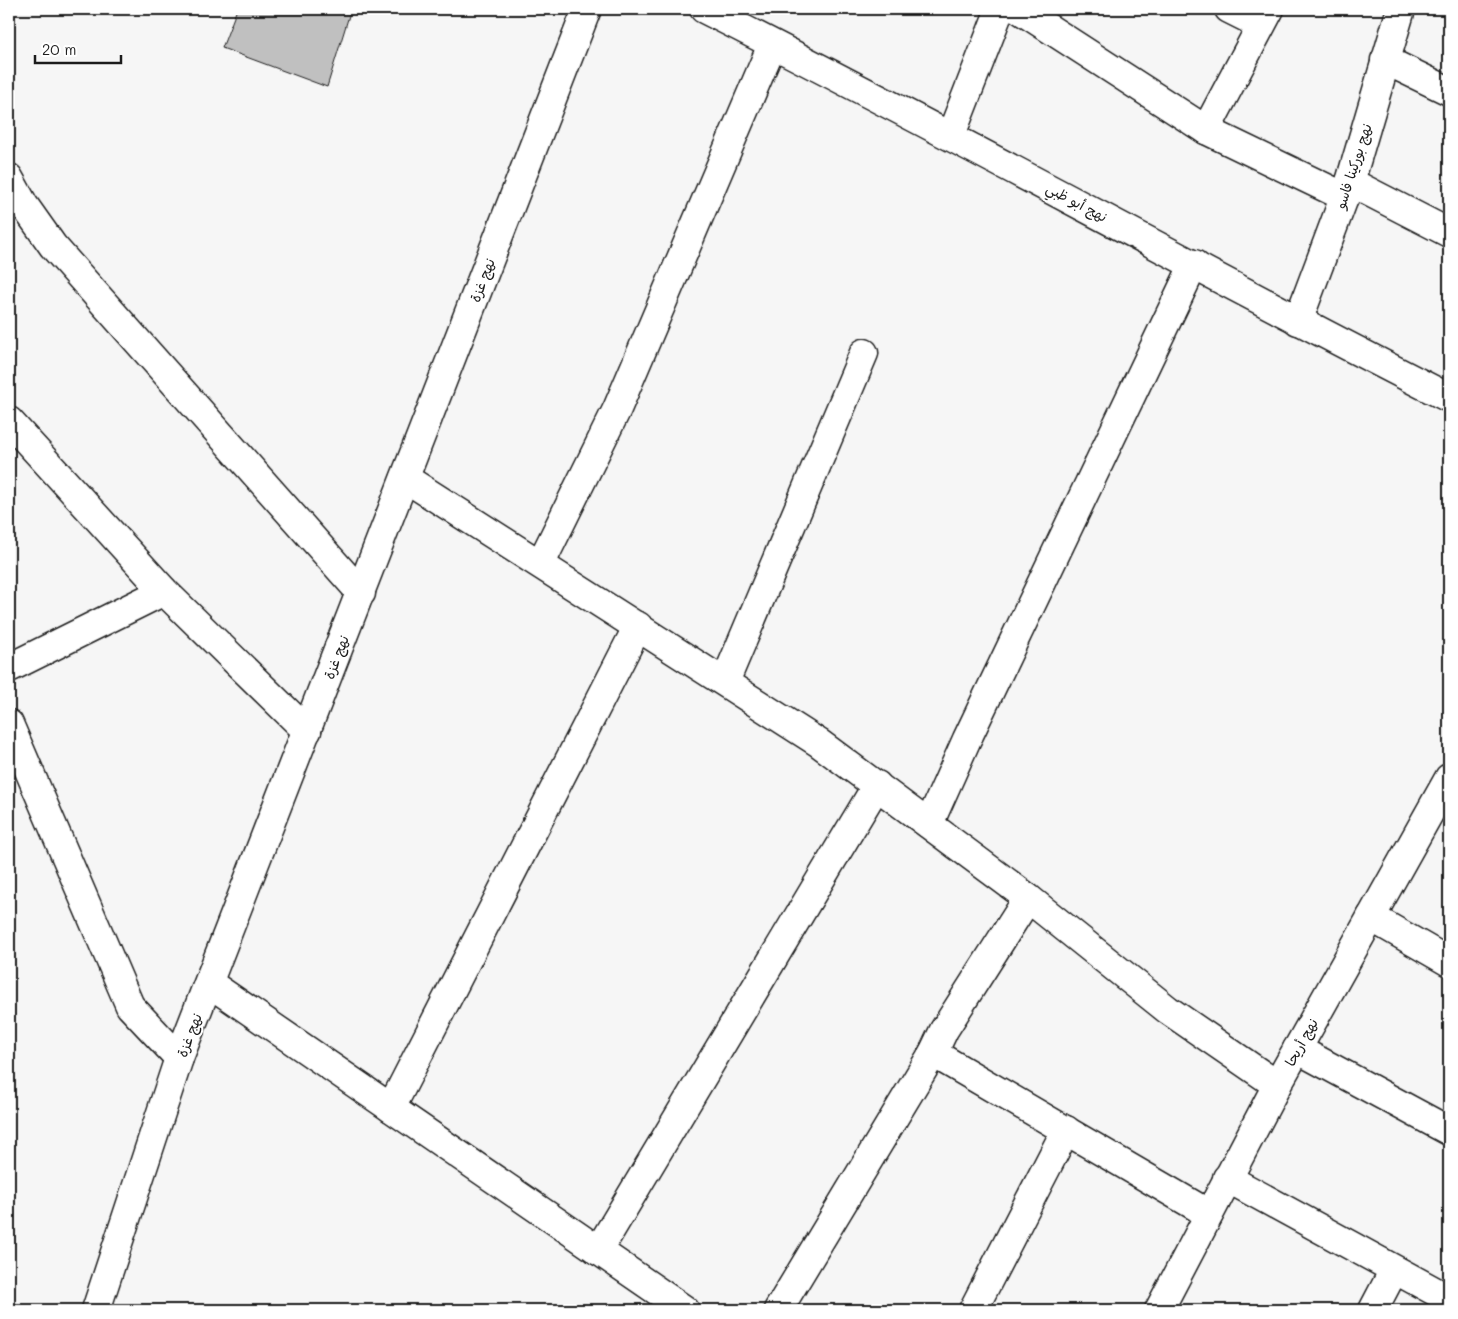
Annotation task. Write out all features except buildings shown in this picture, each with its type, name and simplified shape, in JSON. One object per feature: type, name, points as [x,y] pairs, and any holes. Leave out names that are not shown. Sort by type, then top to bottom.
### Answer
[{"type":"street","name":"نهج غزة","points":[[96,1310],[179,1058],[587,9]]},
{"type":"street","name":"نهج أبو ظبي","points":[[704,9],[951,135],[1298,321],[1449,398]]},
{"type":"street","points":[[951,135],[1000,9]]},
{"type":"street","points":[[1019,9],[1206,130],[1449,232]]},
{"type":"street","points":[[1206,130],[1266,17],[1229,9]]},
{"type":"street","name":"نهج بوركينا فاسو","points":[[1298,321],[1347,190],[1401,9]]},
{"type":"street","points":[[541,563],[617,410],[772,45]]},
{"type":"street","points":[[1385,60],[1449,91]]},
{"type":"street","points":[[9,178],[24,205],[53,246],[361,593]]},
{"type":"street","points":[[929,824],[1194,264]]},
{"type":"street","points":[[725,682],[864,353]]},
{"type":"street","points":[[9,421],[164,591],[307,731]]},
{"type":"street","points":[[405,478],[819,742],[1028,898],[1168,1010],[1277,1085]]},
{"type":"street","points":[[9,668],[164,591]]},
{"type":"street","points":[[391,1108],[638,626]]},
{"type":"street","points":[[9,724],[130,1006],[179,1058]]},
{"type":"street","name":"نهج أريحا","points":[[1159,1310],[1277,1085],[1449,778]]},
{"type":"street","points":[[598,1251],[877,785]]},
{"type":"street","points":[[778,1310],[933,1053],[944,1030],[1028,898]]},
{"type":"street","points":[[1371,917],[1449,962]]},
{"type":"street","points":[[209,983],[685,1310]]},
{"type":"street","points":[[1297,1049],[1449,1131]]},
{"type":"street","points":[[933,1053],[1209,1214]]},
{"type":"street","points":[[973,1310],[1066,1130]]},
{"type":"street","points":[[1227,1178],[1449,1299]]},
{"type":"street","points":[[1373,1310],[1394,1270]]}]
